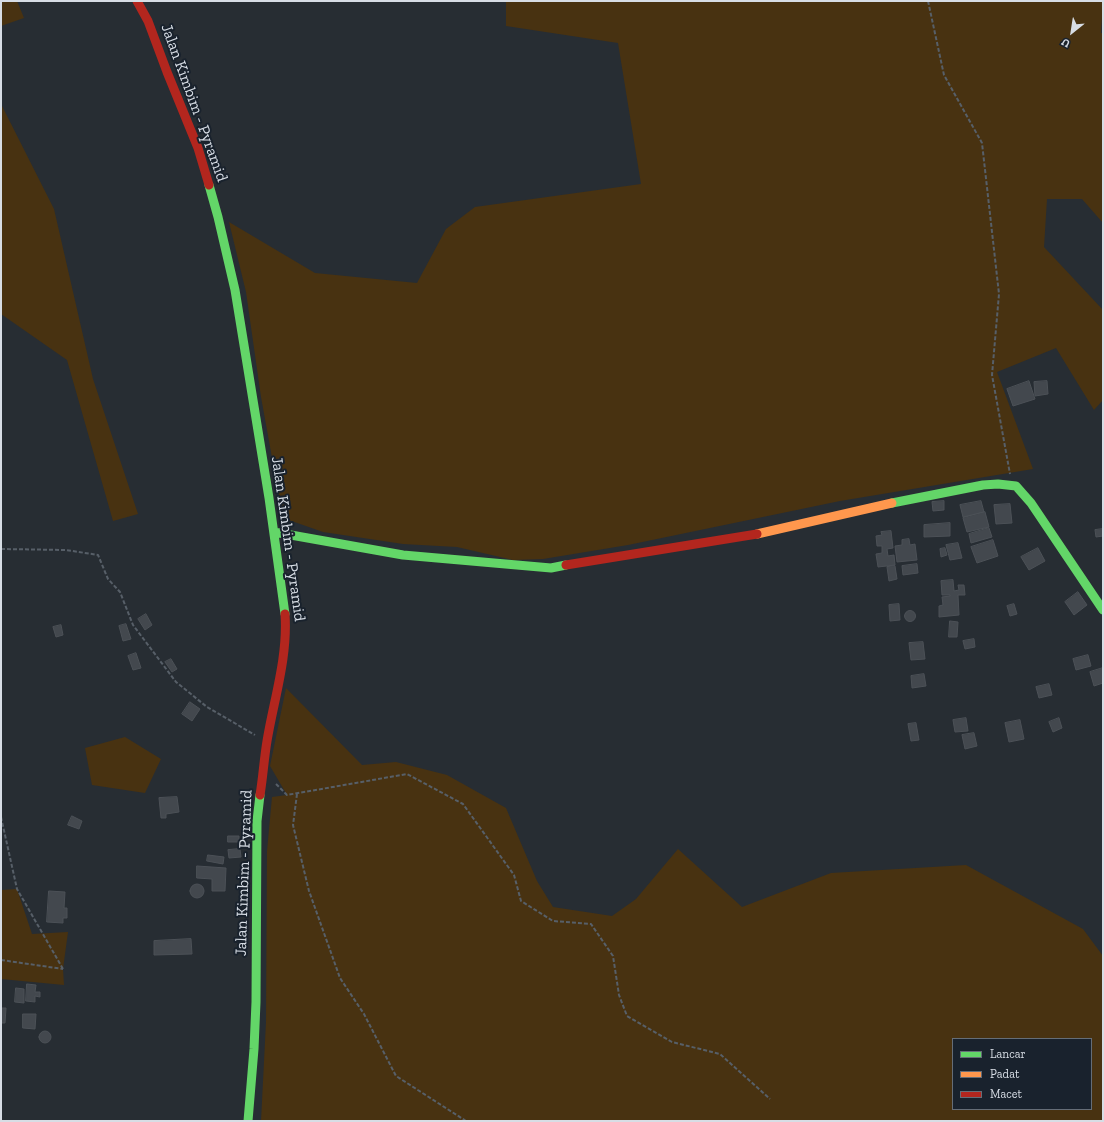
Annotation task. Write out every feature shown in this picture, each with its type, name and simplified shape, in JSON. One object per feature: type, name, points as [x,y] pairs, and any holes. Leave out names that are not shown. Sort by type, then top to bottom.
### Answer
[{"type":"main road","name":"Jalan Kimbim - Pyramid","points":[[138,1],[148,21],[198,148],[218,217],[235,290],[274,532],[286,626],[283,660],[262,770],[257,830],[256,1002],[248,1121]]},
{"type":"main road","points":[[274,532],[311,540],[403,555],[551,568],[750,535],[902,500],[998,484],[1016,486],[1031,503],[1103,610]]},
{"type":"path","points":[[928,1],[944,75],[982,143],[999,294],[992,375],[1012,486]]},
{"type":"path","points":[[1,549],[66,550],[98,555],[108,580],[120,592],[133,625],[176,682],[207,707],[267,741]]},
{"type":"path","points":[[262,770],[287,795],[407,774],[463,804],[514,875],[521,900],[553,921],[591,924],[614,956],[619,995],[627,1016],[672,1042],[720,1054],[770,1099]]},
{"type":"path","points":[[297,794],[293,825],[309,891],[340,978],[364,1014],[396,1076],[466,1121]]},
{"type":"path","points":[[1,817],[16,889],[63,969],[1,960]]},
{"type":"shaded area","points":[[1,1],[17,1],[24,18],[1,26]]},
{"type":"shaded area","points":[[506,1],[1103,1],[1101,33],[1103,33],[1103,223],[1082,199],[1047,199],[1044,247],[1103,310],[1103,400],[1094,410],[1056,348],[997,372],[1033,469],[840,501],[628,545],[543,559],[513,560],[457,547],[403,544],[323,532],[283,518],[261,397],[246,292],[229,222],[315,273],[417,283],[446,229],[475,207],[641,184],[618,43],[506,26]]},
{"type":"shaded area","points":[[1,104],[54,209],[93,379],[138,514],[113,521],[67,360],[1,314]]},
{"type":"shaded area","points":[[286,688],[362,765],[396,762],[447,775],[506,808],[537,881],[553,907],[612,916],[636,899],[678,849],[742,907],[831,873],[966,865],[1083,929],[1103,956],[1103,1121],[261,1121],[266,1022],[267,851],[272,797],[287,795],[270,766]]},
{"type":"shaded area","points":[[125,737],[161,759],[145,793],[92,785],[85,748]]},
{"type":"shaded area","points":[[17,889],[32,934],[68,932],[63,969],[64,985],[1,979],[1,890]]},
{"type":"building","points":[[1029,381],[1035,399],[1013,406],[1007,389]]},
{"type":"building","points":[[1047,381],[1048,394],[1035,396],[1034,382]]},
{"type":"building","points":[[944,501],[944,510],[933,511],[932,502]]},
{"type":"building","points":[[981,501],[984,512],[963,517],[960,505]]},
{"type":"building","points":[[1010,504],[1012,523],[996,524],[994,505]]},
{"type":"building","points":[[985,512],[989,527],[967,532],[963,518]]},
{"type":"building","points":[[950,523],[950,536],[924,537],[924,525]]},
{"type":"building","points":[[989,528],[992,537],[971,543],[969,534]]},
{"type":"building","points":[[1103,529],[1103,536],[1096,537],[1095,530]]},
{"type":"building","points":[[891,531],[893,548],[887,549],[888,556],[894,555],[895,565],[878,567],[876,554],[882,553],[882,546],[877,546],[876,536],[882,535],[881,532]]},
{"type":"building","points":[[909,539],[910,545],[915,544],[917,560],[897,562],[895,546],[902,545],[902,540]]},
{"type":"building","points":[[993,540],[998,556],[977,563],[971,547]]},
{"type":"building","points":[[958,543],[962,558],[950,560],[946,545]]},
{"type":"building","points":[[945,548],[947,555],[941,557],[940,549]]},
{"type":"building","points":[[1038,548],[1045,561],[1029,570],[1021,557]]},
{"type":"building","points":[[917,564],[918,573],[903,575],[902,566]]},
{"type":"building","points":[[895,566],[897,579],[889,581],[887,567]]},
{"type":"building","points":[[953,580],[954,591],[959,590],[958,585],[964,585],[965,595],[958,595],[959,615],[939,617],[939,606],[943,605],[942,597],[950,596],[942,595],[941,581]]},
{"type":"building","points":[[1078,592],[1087,605],[1074,615],[1065,602]]},
{"type":"building","points":[[899,604],[900,620],[890,621],[889,605]]},
{"type":"building","points":[[1014,604],[1017,614],[1010,616],[1007,606]]},
{"type":"building","points":[[910,610],[914,612],[916,616],[914,620],[910,622],[906,620],[904,616],[906,612]]},
{"type":"building","points":[[146,614],[152,625],[145,630],[138,619]]},
{"type":"building","points":[[950,621],[958,622],[957,637],[949,637]]},
{"type":"building","points":[[126,624],[131,639],[123,641],[119,626]]},
{"type":"building","points":[[61,625],[63,635],[56,637],[53,627]]},
{"type":"building","points":[[974,639],[975,647],[965,649],[963,641]]},
{"type":"building","points":[[923,642],[925,659],[911,660],[909,643]]},
{"type":"building","points":[[136,653],[141,668],[133,670],[128,656]]},
{"type":"building","points":[[1088,655],[1091,666],[1076,670],[1073,659]]},
{"type":"building","points":[[171,659],[177,669],[172,672],[165,662]]},
{"type":"building","points":[[1103,668],[1103,683],[1094,686],[1090,672]]},
{"type":"building","points":[[924,674],[926,686],[912,688],[911,676]]},
{"type":"building","points":[[1049,684],[1052,695],[1039,698],[1036,687]]},
{"type":"building","points":[[190,702],[200,709],[192,721],[182,714]]},
{"type":"building","points":[[966,718],[968,731],[955,732],[953,720]]},
{"type":"building","points":[[1059,718],[1062,728],[1053,732],[1049,722]]},
{"type":"building","points":[[1020,720],[1024,739],[1009,742],[1005,723]]},
{"type":"building","points":[[916,723],[919,740],[911,741],[908,724]]},
{"type":"building","points":[[974,733],[977,746],[965,749],[962,735]]},
{"type":"building","points":[[177,797],[179,812],[166,814],[166,818],[161,818],[159,798]]},
{"type":"building","points":[[72,816],[82,821],[79,829],[68,825]]},
{"type":"building","points":[[228,836],[239,836],[239,842],[228,842]]},
{"type":"building","points":[[240,849],[241,857],[229,858],[228,850]]},
{"type":"building","points":[[208,855],[224,857],[223,864],[207,861]]},
{"type":"building","points":[[197,866],[226,868],[225,891],[212,891],[212,879],[197,878]]},
{"type":"building","points":[[197,884],[202,886],[204,891],[202,896],[197,898],[192,896],[190,891],[192,886]]},
{"type":"building","points":[[49,891],[65,892],[64,908],[67,908],[67,918],[63,918],[63,923],[47,922]]},
{"type":"building","points":[[191,939],[192,954],[154,955],[154,941]]},
{"type":"building","points":[[27,984],[36,985],[35,992],[40,992],[40,997],[35,996],[35,1002],[26,1001]]},
{"type":"building","points":[[16,988],[24,989],[24,1003],[15,1002]]},
{"type":"building","points":[[1,1008],[6,1008],[5,1023],[1,1023]]},
{"type":"building","points":[[23,1014],[36,1014],[35,1029],[23,1028]]},
{"type":"building","points":[[43,1031],[47,1031],[51,1037],[47,1043],[43,1043],[39,1039],[39,1035]]},
{"type":"traffic: fast","points":[[209,185],[235,290],[269,498],[285,614]]},
{"type":"traffic: fast","points":[[892,503],[983,485],[998,484],[1016,486],[1031,503],[1103,610]]},
{"type":"traffic: fast","points":[[274,532],[403,555],[551,568],[566,565]]},
{"type":"traffic: fast","points":[[248,1121],[256,1002],[257,821],[260,795]]},
{"type":"traffic: slow","points":[[757,534],[892,503]]},
{"type":"traffic: jam","points":[[137,1],[148,21],[198,148],[209,185]]},
{"type":"traffic: jam","points":[[566,565],[757,534]]},
{"type":"traffic: jam","points":[[260,795],[267,741],[280,678],[284,646],[285,614]]}]
